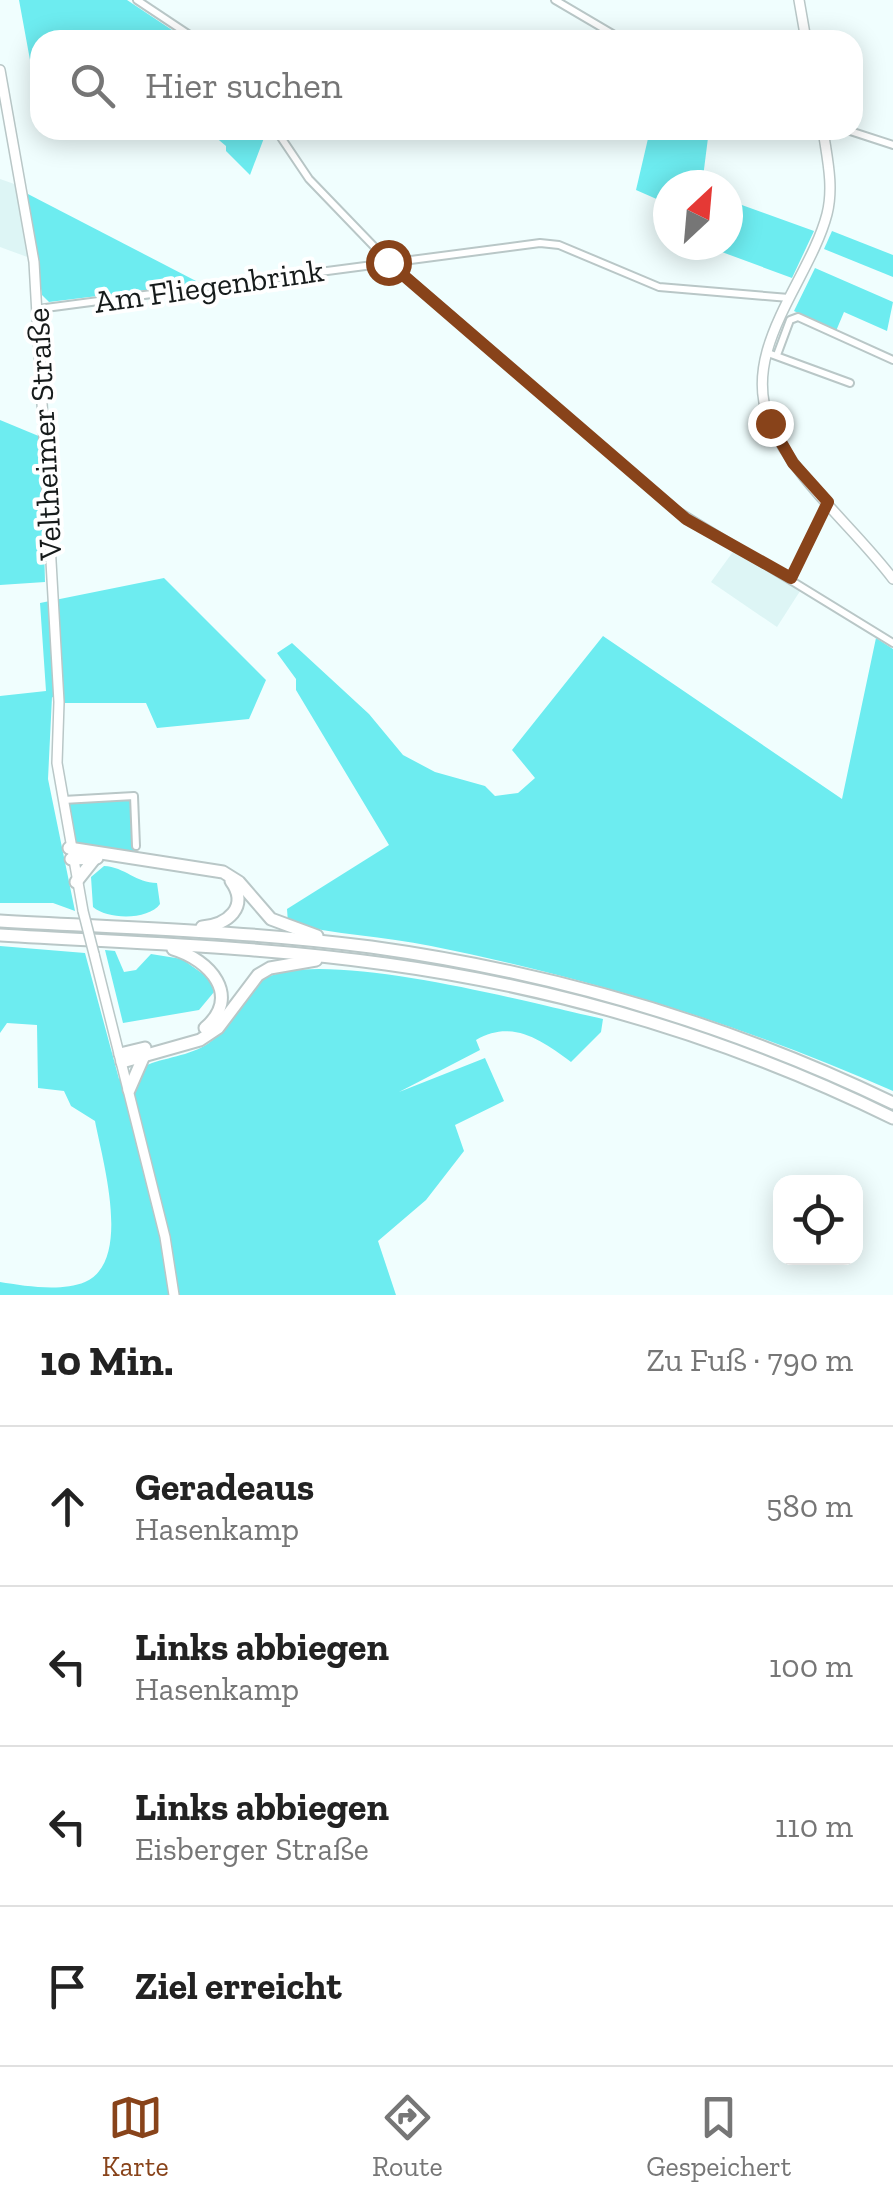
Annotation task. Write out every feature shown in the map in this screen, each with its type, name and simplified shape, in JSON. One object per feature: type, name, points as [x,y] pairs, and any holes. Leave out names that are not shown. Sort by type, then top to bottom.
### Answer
[{"type":"highway","points":[[70,854],[111,857]]},
{"type":"highway","points":[[70,854],[211,869],[240,882],[262,911],[285,927],[340,944]]},
{"type":"highway","points":[[76,882],[95,858]]},
{"type":"highway","points":[[160,930],[214,926],[236,911],[236,887],[211,869]]},
{"type":"highway","points":[[0,921],[340,944],[481,966],[612,997],[786,1056],[893,1103]]},
{"type":"highway","points":[[0,935],[347,958],[488,981],[610,1010],[738,1052],[893,1118]]},
{"type":"highway","points":[[121,1058],[184,1040],[206,1028],[218,1014],[221,989],[212,969],[186,952],[155,944]]},
{"type":"highway","points":[[121,1058],[145,1056],[209,1035],[248,982],[270,968],[347,958]]},
{"type":"highway","points":[[129,1090],[145,1056]]},
{"type":"main road","points":[[798,0],[804,30]]},
{"type":"main road","name":"Veltheimer Straße","points":[[0,70],[34,262],[38,309],[58,702],[56,761],[76,882],[165,1237],[174,1295]]},
{"type":"main road","points":[[824,140],[831,193],[827,216],[789,298],[762,399],[770,423],[793,463],[893,579]]},
{"type":"street","points":[[137,0],[182,30]]},
{"type":"street","points":[[555,0],[607,30]]},
{"type":"street","points":[[863,135],[893,145]]},
{"type":"street","points":[[283,140],[308,179],[388,262],[686,519],[791,578],[893,644]]},
{"type":"street","name":"Am Fliegenbrink","points":[[38,309],[540,243],[559,245],[659,287],[789,298]]},
{"type":"street","points":[[850,382],[772,354],[790,320],[798,316],[893,360]]},
{"type":"street","points":[[791,578],[828,502]]},
{"type":"street","points":[[62,801],[134,796],[136,846]]},
{"type":"shaded area","points":[[19,0],[127,0],[172,30],[30,30],[30,60]]},
{"type":"shaded area","points":[[219,140],[263,140],[250,175],[226,151]]},
{"type":"shaded area","points":[[648,140],[708,140],[704,170],[653,170],[653,197],[636,190]]},
{"type":"shaded area","points":[[0,179],[23,187],[30,258],[0,247]]},
{"type":"shaded area","points":[[26,193],[196,281],[195,284],[49,302],[42,295]]},
{"type":"shaded area","points":[[743,205],[814,231],[792,278],[743,260]]},
{"type":"shaded area","points":[[832,231],[893,255],[893,277],[824,249]]},
{"type":"shaded area","points":[[815,268],[893,302],[887,331],[844,312],[836,331],[794,311]]},
{"type":"shaded area","points":[[0,420],[41,437],[45,582],[0,585]]},
{"type":"shaded area","points":[[735,549],[802,588],[777,627],[711,582]]},
{"type":"shaded area","points":[[164,578],[266,680],[249,719],[157,728],[146,703],[65,703],[52,697],[48,779],[75,911],[53,903],[0,903],[0,696],[46,691],[40,603]]},
{"type":"shaded area","points":[[603,636],[842,799],[876,638],[893,649],[893,1091],[780,1045],[608,989],[431,946],[288,923],[287,909],[389,845],[296,690],[296,679],[277,653],[292,643],[369,714],[403,755],[435,772],[485,786],[495,796],[518,793],[535,778],[512,750]]},
{"type":"shaded area","points":[[129,798],[133,802],[136,856],[76,844],[68,805],[71,802]]},
{"type":"shaded area","points":[[104,866],[157,883],[160,904],[147,913],[128,916],[108,914],[93,907],[91,877]]},
{"type":"shaded area","points":[[0,946],[85,953],[119,1079],[208,1043],[257,984],[292,971],[378,973],[603,1019],[601,1032],[571,1062],[526,1035],[502,1031],[476,1040],[480,1050],[399,1092],[485,1058],[504,1101],[455,1125],[464,1151],[426,1200],[378,1241],[396,1295],[0,1295],[0,1282],[54,1287],[85,1282],[99,1271],[108,1253],[111,1208],[95,1121],[71,1106],[64,1091],[38,1088],[37,1025],[7,1023],[0,1033]]},
{"type":"shaded area","points":[[105,950],[115,951],[124,972],[136,970],[151,954],[182,959],[210,979],[214,992],[199,1010],[123,1023]]},
{"type":"route","points":[[388,262],[686,519],[791,578],[828,502],[793,463],[770,423]]}]
